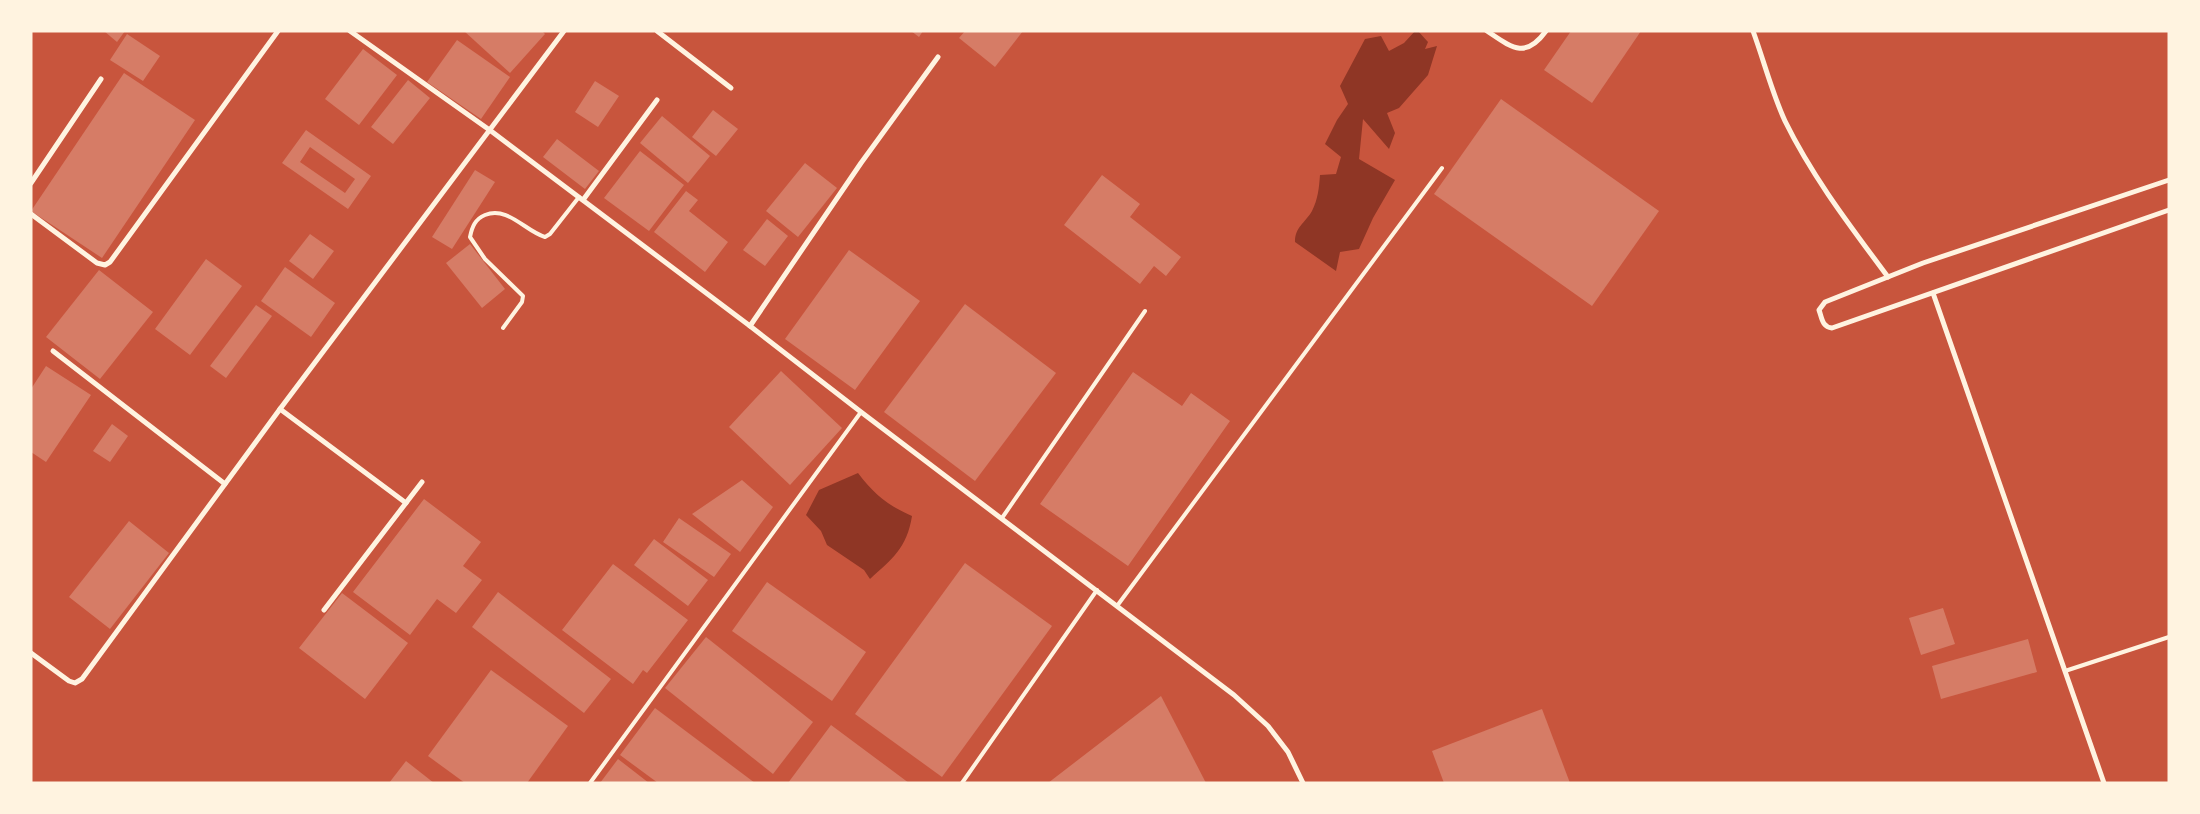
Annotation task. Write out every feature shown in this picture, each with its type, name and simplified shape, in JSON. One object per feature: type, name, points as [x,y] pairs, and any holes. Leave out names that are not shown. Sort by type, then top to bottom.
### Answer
[{"type":"street","points":[[31,214],[97,263],[105,265],[110,262],[278,31]]},
{"type":"street","points":[[350,31],[491,131],[1234,695],[1268,726],[1288,752],[1303,783]]},
{"type":"street","points":[[657,31],[731,88]]},
{"type":"street","points":[[1487,31],[1510,47],[1522,50],[1531,47],[1546,31]]},
{"type":"street","points":[[1753,31],[1784,120],[1829,196],[1888,277]]},
{"type":"street","points":[[31,653],[69,681],[75,683],[82,679],[280,409],[491,131],[561,32]]},
{"type":"street","points":[[750,326],[861,163],[938,57]]},
{"type":"street","points":[[31,183],[101,80]]},
{"type":"street","points":[[581,199],[657,100]]},
{"type":"street","points":[[2169,180],[1922,264],[1825,302],[1819,310],[1824,324],[1832,328],[2169,210]]},
{"type":"street","points":[[1933,293],[2104,783]]},
{"type":"street","points":[[53,351],[225,484]]},
{"type":"street","points":[[280,409],[406,503]]},
{"type":"street","points":[[324,610],[422,482]]},
{"type":"lane","points":[[1118,606],[1442,168]]},
{"type":"lane","points":[[503,328],[522,302],[523,296],[479,252],[470,237],[473,226],[481,216],[492,212],[502,214],[545,237],[550,234],[581,199]]},
{"type":"lane","points":[[1002,518],[1145,311]]},
{"type":"lane","points":[[590,783],[861,412]]},
{"type":"lane","points":[[962,783],[1097,590]]},
{"type":"lane","points":[[2065,671],[2169,637]]},
{"type":"shaded area","points":[[1415,31],[1418,31],[1428,42],[1425,49],[1437,46],[1428,75],[1399,108],[1387,113],[1395,133],[1389,149],[1363,119],[1359,159],[1395,180],[1373,218],[1359,249],[1340,252],[1336,271],[1295,242],[1295,237],[1314,207],[1320,175],[1336,174],[1341,157],[1325,144],[1337,120],[1348,104],[1340,86],[1365,39],[1381,36],[1389,51],[1404,43]]},
{"type":"shaded area","points":[[858,473],[882,498],[895,508],[912,516],[910,527],[902,545],[892,559],[870,579],[864,570],[827,545],[821,531],[806,515],[819,490]]},
{"type":"building","points":[[104,31],[125,31],[117,42]]},
{"type":"building","points":[[464,31],[542,31],[545,34],[510,73]]},
{"type":"building","points":[[911,31],[923,31],[919,37]]},
{"type":"building","points":[[965,31],[1023,31],[995,67],[959,38]]},
{"type":"building","points":[[1571,31],[1641,31],[1592,103],[1544,70]]},
{"type":"building","points":[[127,34],[160,56],[143,81],[110,60]]},
{"type":"building","points":[[457,40],[510,77],[481,119],[427,82]]},
{"type":"building","points":[[363,49],[397,75],[359,125],[325,99]]},
{"type":"building","points":[[124,73],[195,120],[102,258],[31,211]]},
{"type":"building","points":[[408,80],[430,98],[393,144],[371,127]]},
{"type":"building","points":[[595,81],[619,96],[598,127],[575,112]]},
{"type":"building","points":[[1501,99],[1659,211],[1592,306],[1434,194]]},
{"type":"building","points":[[713,110],[738,129],[716,156],[692,137]]},
{"type":"building","points":[[662,116],[710,156],[688,183],[640,143]]},
{"type":"building","points":[[306,130],[371,176],[348,209],[282,163]],"holes":[[[310,147],[355,179],[345,193],[300,162]]]},
{"type":"building","points":[[557,139],[599,171],[585,189],[543,157]]},
{"type":"building","points":[[640,151],[684,185],[649,231],[604,198]]},
{"type":"building","points":[[805,163],[837,188],[798,237],[766,211]]},
{"type":"building","points":[[475,170],[495,182],[452,249],[432,237]]},
{"type":"building","points":[[1102,175],[1140,204],[1130,217],[1181,257],[1166,276],[1154,266],[1140,284],[1064,225]]},
{"type":"building","points":[[686,191],[698,200],[689,211],[728,242],[705,272],[654,232]]},
{"type":"building","points":[[767,219],[788,236],[765,266],[743,250]]},
{"type":"building","points":[[310,234],[334,251],[313,279],[289,261]]},
{"type":"building","points":[[470,244],[505,289],[482,308],[446,263]]},
{"type":"building","points":[[849,250],[920,301],[855,390],[785,339]]},
{"type":"building","points":[[206,259],[242,286],[190,355],[155,329]]},
{"type":"building","points":[[285,267],[335,303],[311,337],[261,301]]},
{"type":"building","points":[[99,270],[153,312],[100,379],[46,337]]},
{"type":"building","points":[[965,304],[1056,373],[975,481],[884,412]]},
{"type":"building","points":[[256,305],[272,316],[226,378],[210,366]]},
{"type":"building","points":[[46,366],[91,395],[46,462],[31,452],[31,389]]},
{"type":"building","points":[[781,371],[842,428],[790,485],[729,427]]},
{"type":"building","points":[[1133,372],[1182,406],[1191,393],[1230,421],[1128,566],[1040,504]]},
{"type":"building","points":[[112,424],[128,436],[110,462],[93,451]]},
{"type":"building","points":[[742,480],[773,507],[740,552],[692,514]]},
{"type":"building","points":[[424,499],[481,542],[463,566],[482,580],[456,613],[437,599],[410,635],[353,592]]},
{"type":"building","points":[[679,518],[731,554],[714,577],[663,542]]},
{"type":"building","points":[[129,521],[169,553],[110,629],[69,597]]},
{"type":"building","points":[[654,539],[708,580],[688,606],[634,565]]},
{"type":"building","points":[[965,563],[1052,626],[942,777],[855,714]]},
{"type":"building","points":[[613,564],[688,620],[647,673],[643,670],[633,684],[562,630]]},
{"type":"building","points":[[767,582],[866,652],[832,701],[732,631]]},
{"type":"building","points":[[498,592],[611,679],[584,713],[472,627]]},
{"type":"building","points":[[342,593],[408,643],[365,699],[299,648]]},
{"type":"building","points":[[1943,608],[1955,644],[1921,655],[1909,618]]},
{"type":"building","points":[[706,637],[813,722],[773,774],[665,688]]},
{"type":"building","points":[[2028,639],[2037,672],[1941,699],[1932,666]]},
{"type":"building","points":[[491,670],[568,726],[527,783],[465,783],[428,756]]},
{"type":"building","points":[[1161,696],[1206,783],[1048,783]]},
{"type":"building","points":[[655,708],[755,783],[658,783],[620,755]]},
{"type":"building","points":[[1542,709],[1570,783],[1444,783],[1432,751]]},
{"type":"building","points":[[831,725],[909,783],[788,783]]},
{"type":"building","points":[[618,759],[649,783],[600,783]]},
{"type":"building","points":[[406,761],[434,783],[389,783]]}]
